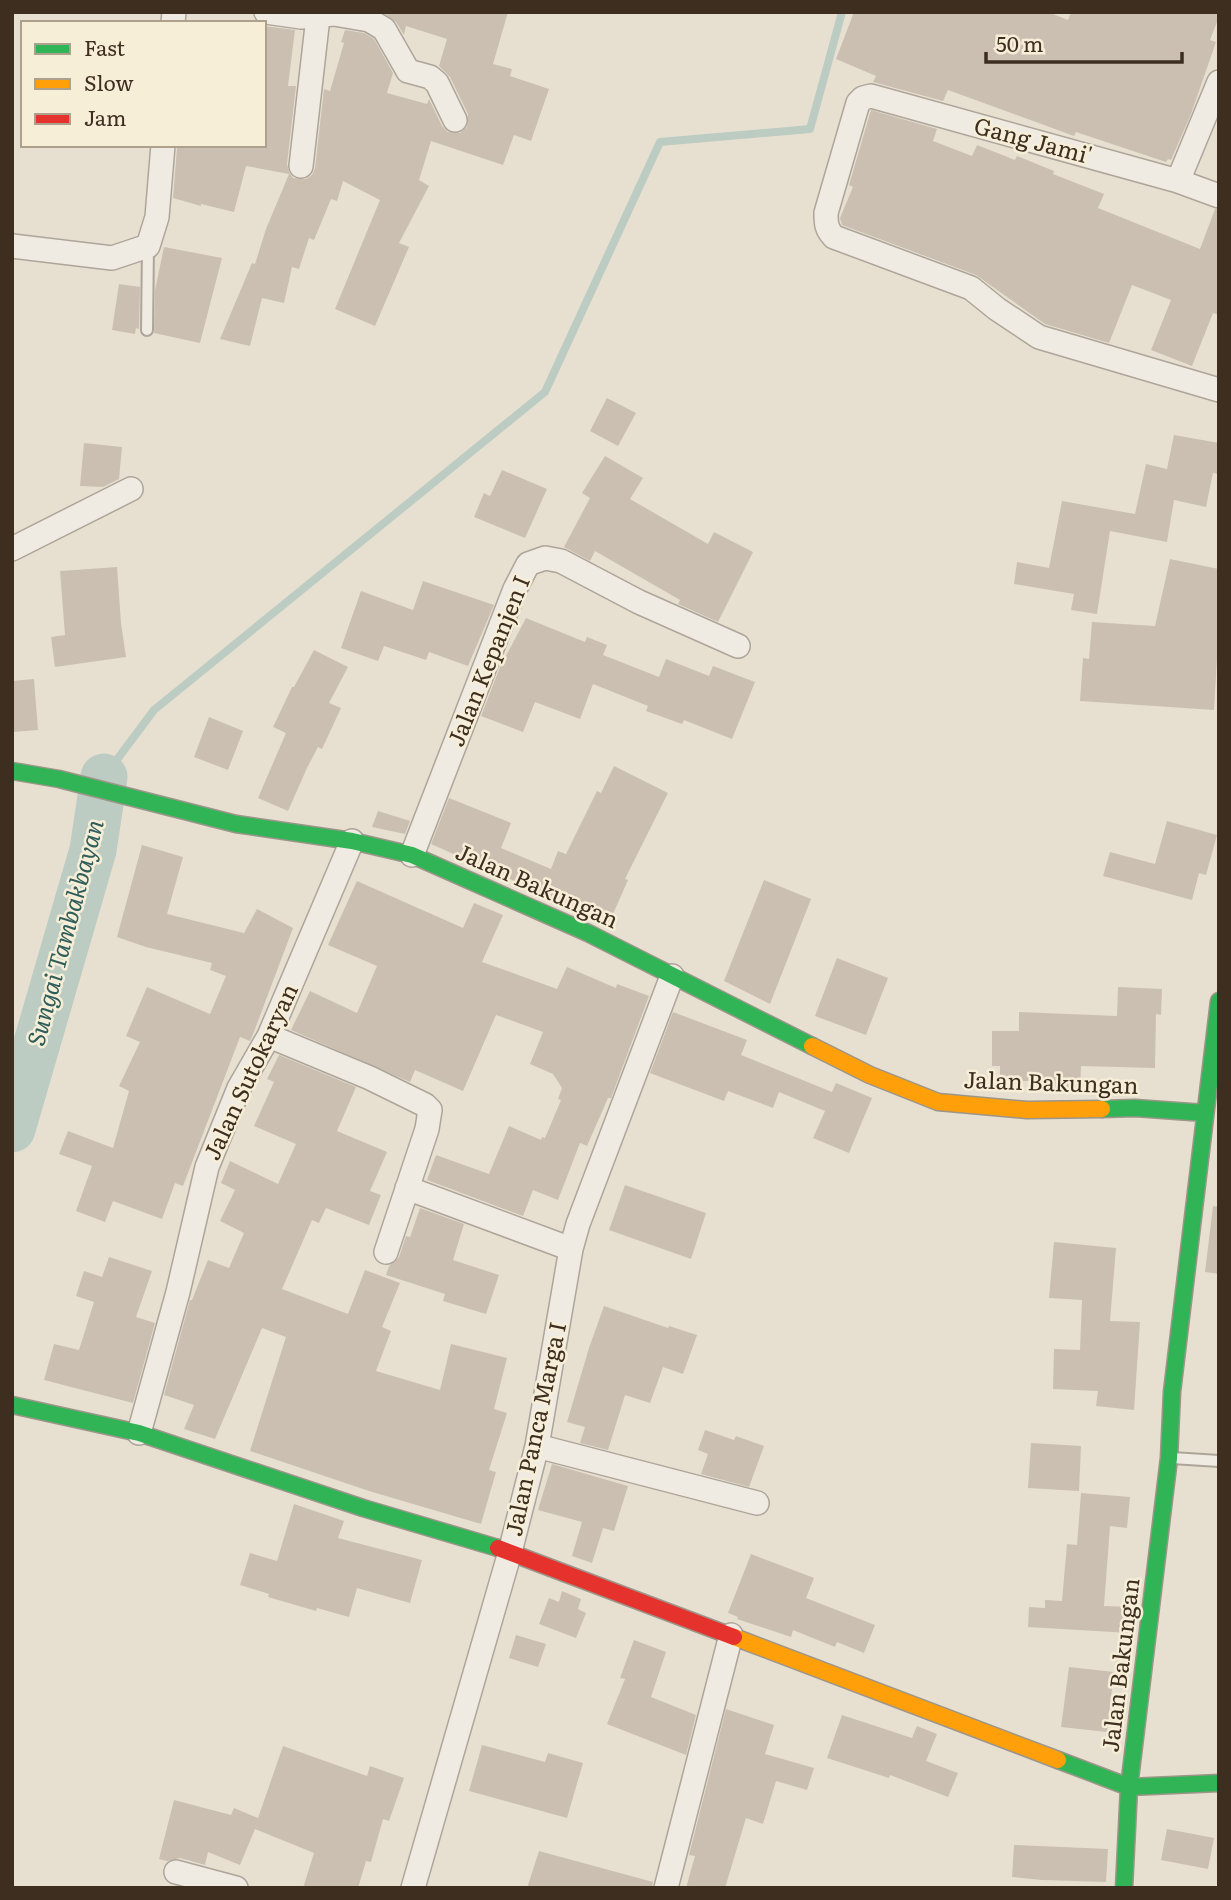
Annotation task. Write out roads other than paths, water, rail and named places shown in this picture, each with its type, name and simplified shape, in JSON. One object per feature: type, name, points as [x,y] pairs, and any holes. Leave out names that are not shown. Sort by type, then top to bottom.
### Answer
[{"type":"main road","name":"Jalan Bakungan","points":[[12,771],[59,779],[236,824],[352,841],[412,855],[588,933],[870,1075],[939,1101],[1027,1110],[1135,1108],[1205,1113],[1172,1392],[1169,1458],[1129,1787],[1124,1888]]},
{"type":"main road","points":[[1205,1113],[1219,1001]]},
{"type":"main road","points":[[12,1405],[139,1433],[363,1508],[510,1552],[1129,1787],[1219,1783]]},
{"type":"street","points":[[266,12],[318,17],[334,14],[370,16],[384,29],[408,71],[430,77],[437,83],[455,120]]},
{"type":"street","points":[[301,166],[318,17]]},
{"type":"street","points":[[1178,181],[1219,82]]},
{"type":"street","name":"Gang Jami'","points":[[1219,196],[1178,181],[871,96],[858,103],[826,212],[828,231],[834,237],[971,288],[1039,337],[1219,390]]},
{"type":"street","points":[[12,246],[112,258],[148,246],[157,217],[163,147]]},
{"type":"street","points":[[12,549],[131,489]]},
{"type":"street","name":"Jalan Kepanjen I","points":[[412,855],[515,589],[528,564],[545,558],[561,561],[639,602],[738,646]]},
{"type":"street","name":"Jalan Sutokaryan","points":[[139,1433],[178,1293],[207,1167],[239,1088],[269,1036],[352,841]]},
{"type":"street","name":"Jalan Panca Marga I","points":[[413,1888],[510,1552],[537,1446],[578,1224],[672,976]]},
{"type":"street","points":[[269,1036],[370,1078],[430,1110],[427,1129],[386,1252]]},
{"type":"street","points":[[407,1188],[572,1249]]},
{"type":"street","points":[[537,1446],[757,1503]]},
{"type":"street","points":[[666,1888],[731,1635]]},
{"type":"street","points":[[176,1872],[236,1888]]},
{"type":"lane","points":[[147,330],[148,246]]},
{"type":"lane","points":[[1169,1458],[1219,1461]]},
{"type":"waterway","points":[[104,777],[154,710],[545,392],[660,142],[810,129],[842,12]]},
{"type":"waterway","name":"Sungai Tambakbayan","points":[[12,1129],[93,850],[104,777]]}]
